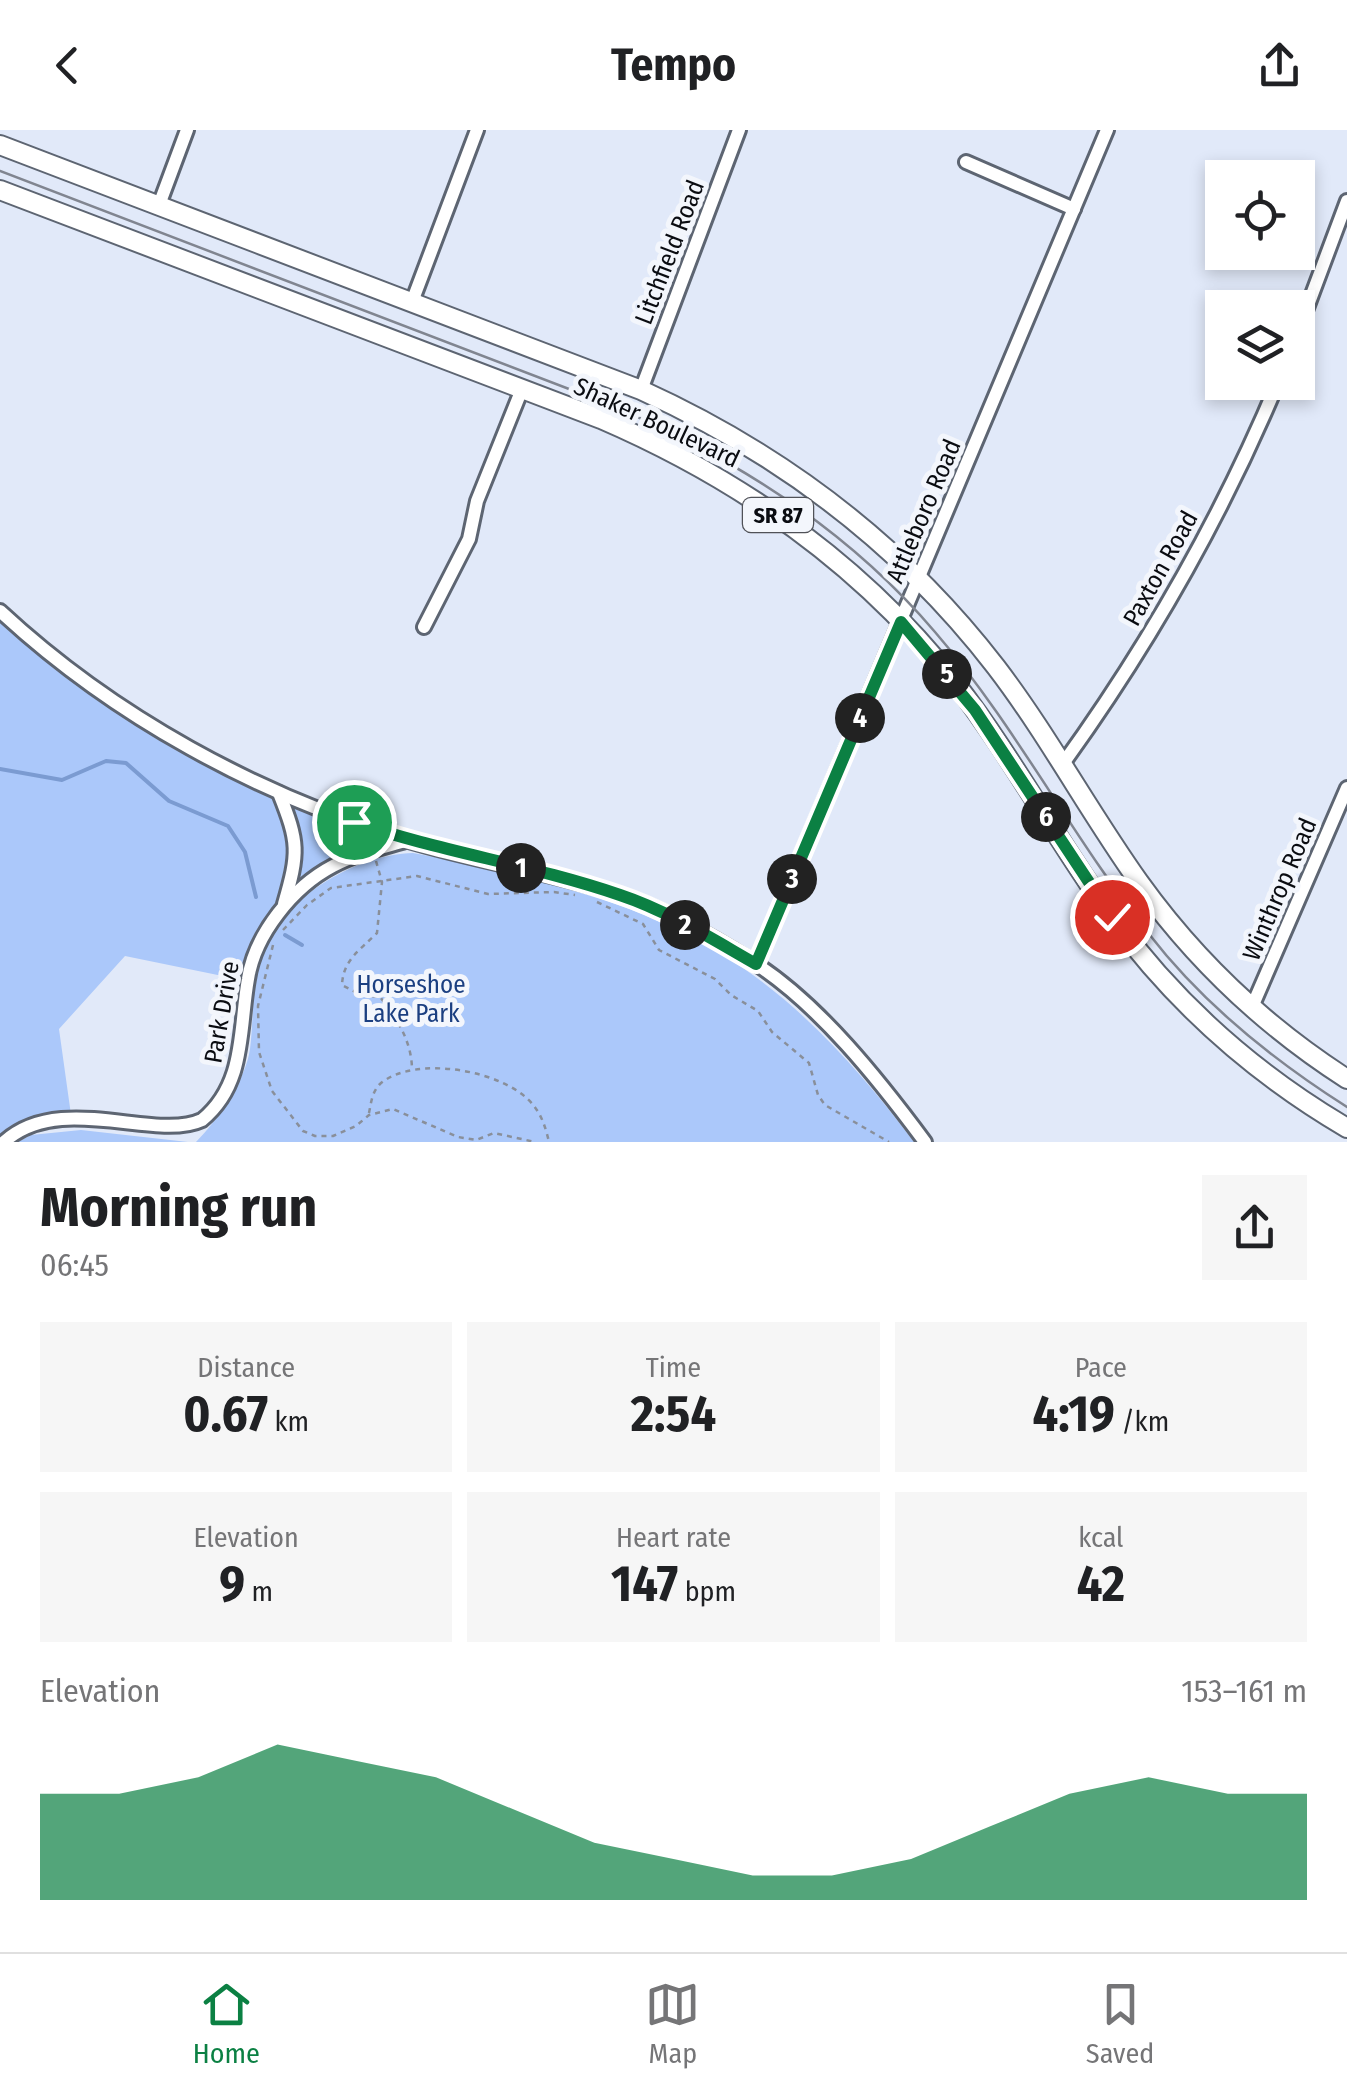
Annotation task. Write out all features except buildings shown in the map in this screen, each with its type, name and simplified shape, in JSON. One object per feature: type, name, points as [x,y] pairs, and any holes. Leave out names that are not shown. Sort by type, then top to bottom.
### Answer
[{"type":"main road","name":"Shaker Boulevard","points":[[0,144],[641,390],[715,426],[794,474],[857,522],[919,577],[998,670],[1170,923],[1252,1007],[1289,1039],[1347,1079]]},
{"type":"main road","name":"Shaker Boulevard","points":[[0,190],[646,439],[738,488],[828,552],[901,622],[975,710],[1112,917],[1195,1014],[1280,1086],[1347,1128]]},
{"type":"street","points":[[159,205],[187,130]]},
{"type":"street","points":[[412,302],[477,130]]},
{"type":"street","name":"Litchfield Road","points":[[641,390],[739,130]]},
{"type":"street","name":"Attleboro Road","points":[[756,964],[1108,130]]},
{"type":"street","points":[[966,162],[1074,209]]},
{"type":"street","points":[[1314,290],[1347,201]]},
{"type":"street","points":[[424,627],[469,540],[477,500],[522,389]]},
{"type":"street","name":"Paxton Road","points":[[1062,765],[1117,689],[1191,564],[1269,400]]},
{"type":"street","points":[[0,611],[82,678],[145,721],[215,763],[280,793],[406,840],[620,895],[702,933],[756,964],[827,1026],[925,1142]]},
{"type":"street","name":"Winthrop Road","points":[[1252,1007],[1347,788]]},
{"type":"street","points":[[280,793],[292,824],[297,858],[284,906]]},
{"type":"street","name":"Park Drive","points":[[4,1142],[30,1127],[46,1124],[103,1124],[168,1133],[184,1132],[202,1120],[218,1105],[230,1084],[242,1044],[251,962],[263,935],[284,906],[330,867],[406,840]]},
{"type":"path","points":[[372,850],[382,882],[377,933],[357,949],[343,972],[342,985],[361,995],[380,997],[397,1018],[412,1053],[412,1070]]},
{"type":"path","points":[[535,1142],[494,1132],[476,1141],[439,1130],[421,1118],[394,1109],[369,1115],[334,1136],[303,1132],[272,1091],[264,1073],[257,1038],[258,1006],[275,940],[307,904],[331,888],[417,876],[488,894],[554,892],[576,896]]},
{"type":"path","points":[[587,899],[622,911],[643,924],[659,950],[715,978],[731,996],[758,1011],[772,1032],[809,1063],[818,1096],[825,1105],[889,1142]]},
{"type":"path","points":[[369,1115],[378,1086],[412,1070],[462,1070],[508,1086],[532,1103],[549,1142]]},
{"type":"green space","points":[[0,611],[82,677],[215,763],[406,840],[330,867],[284,907],[247,981],[125,956],[59,1029],[72,1122],[30,1127],[0,1142]]},
{"type":"green space","name":"Horseshoe Lake Park","points":[[413,853],[499,870],[584,893],[667,925],[706,945],[792,1006],[856,1071],[914,1142],[196,1142],[213,1123],[243,1073],[250,1049],[258,968],[270,936],[284,917],[302,899],[344,871],[391,855]]},
{"type":"green space","points":[[81,1130],[188,1142],[18,1142],[31,1135]]},
{"type":"waterway","points":[[0,769],[62,780],[106,761],[126,763],[169,801],[228,826],[245,852],[256,897]]},
{"type":"waterway","points":[[285,935],[302,945]]},
{"type":"tram line","points":[[0,171],[603,402],[696,445],[783,497],[863,559],[935,632],[992,705],[1121,897],[1192,984],[1266,1050],[1347,1107]]},
{"type":"route","points":[[354,822],[406,840],[620,895],[702,933],[756,964],[901,622],[975,710],[1112,917]]}]
